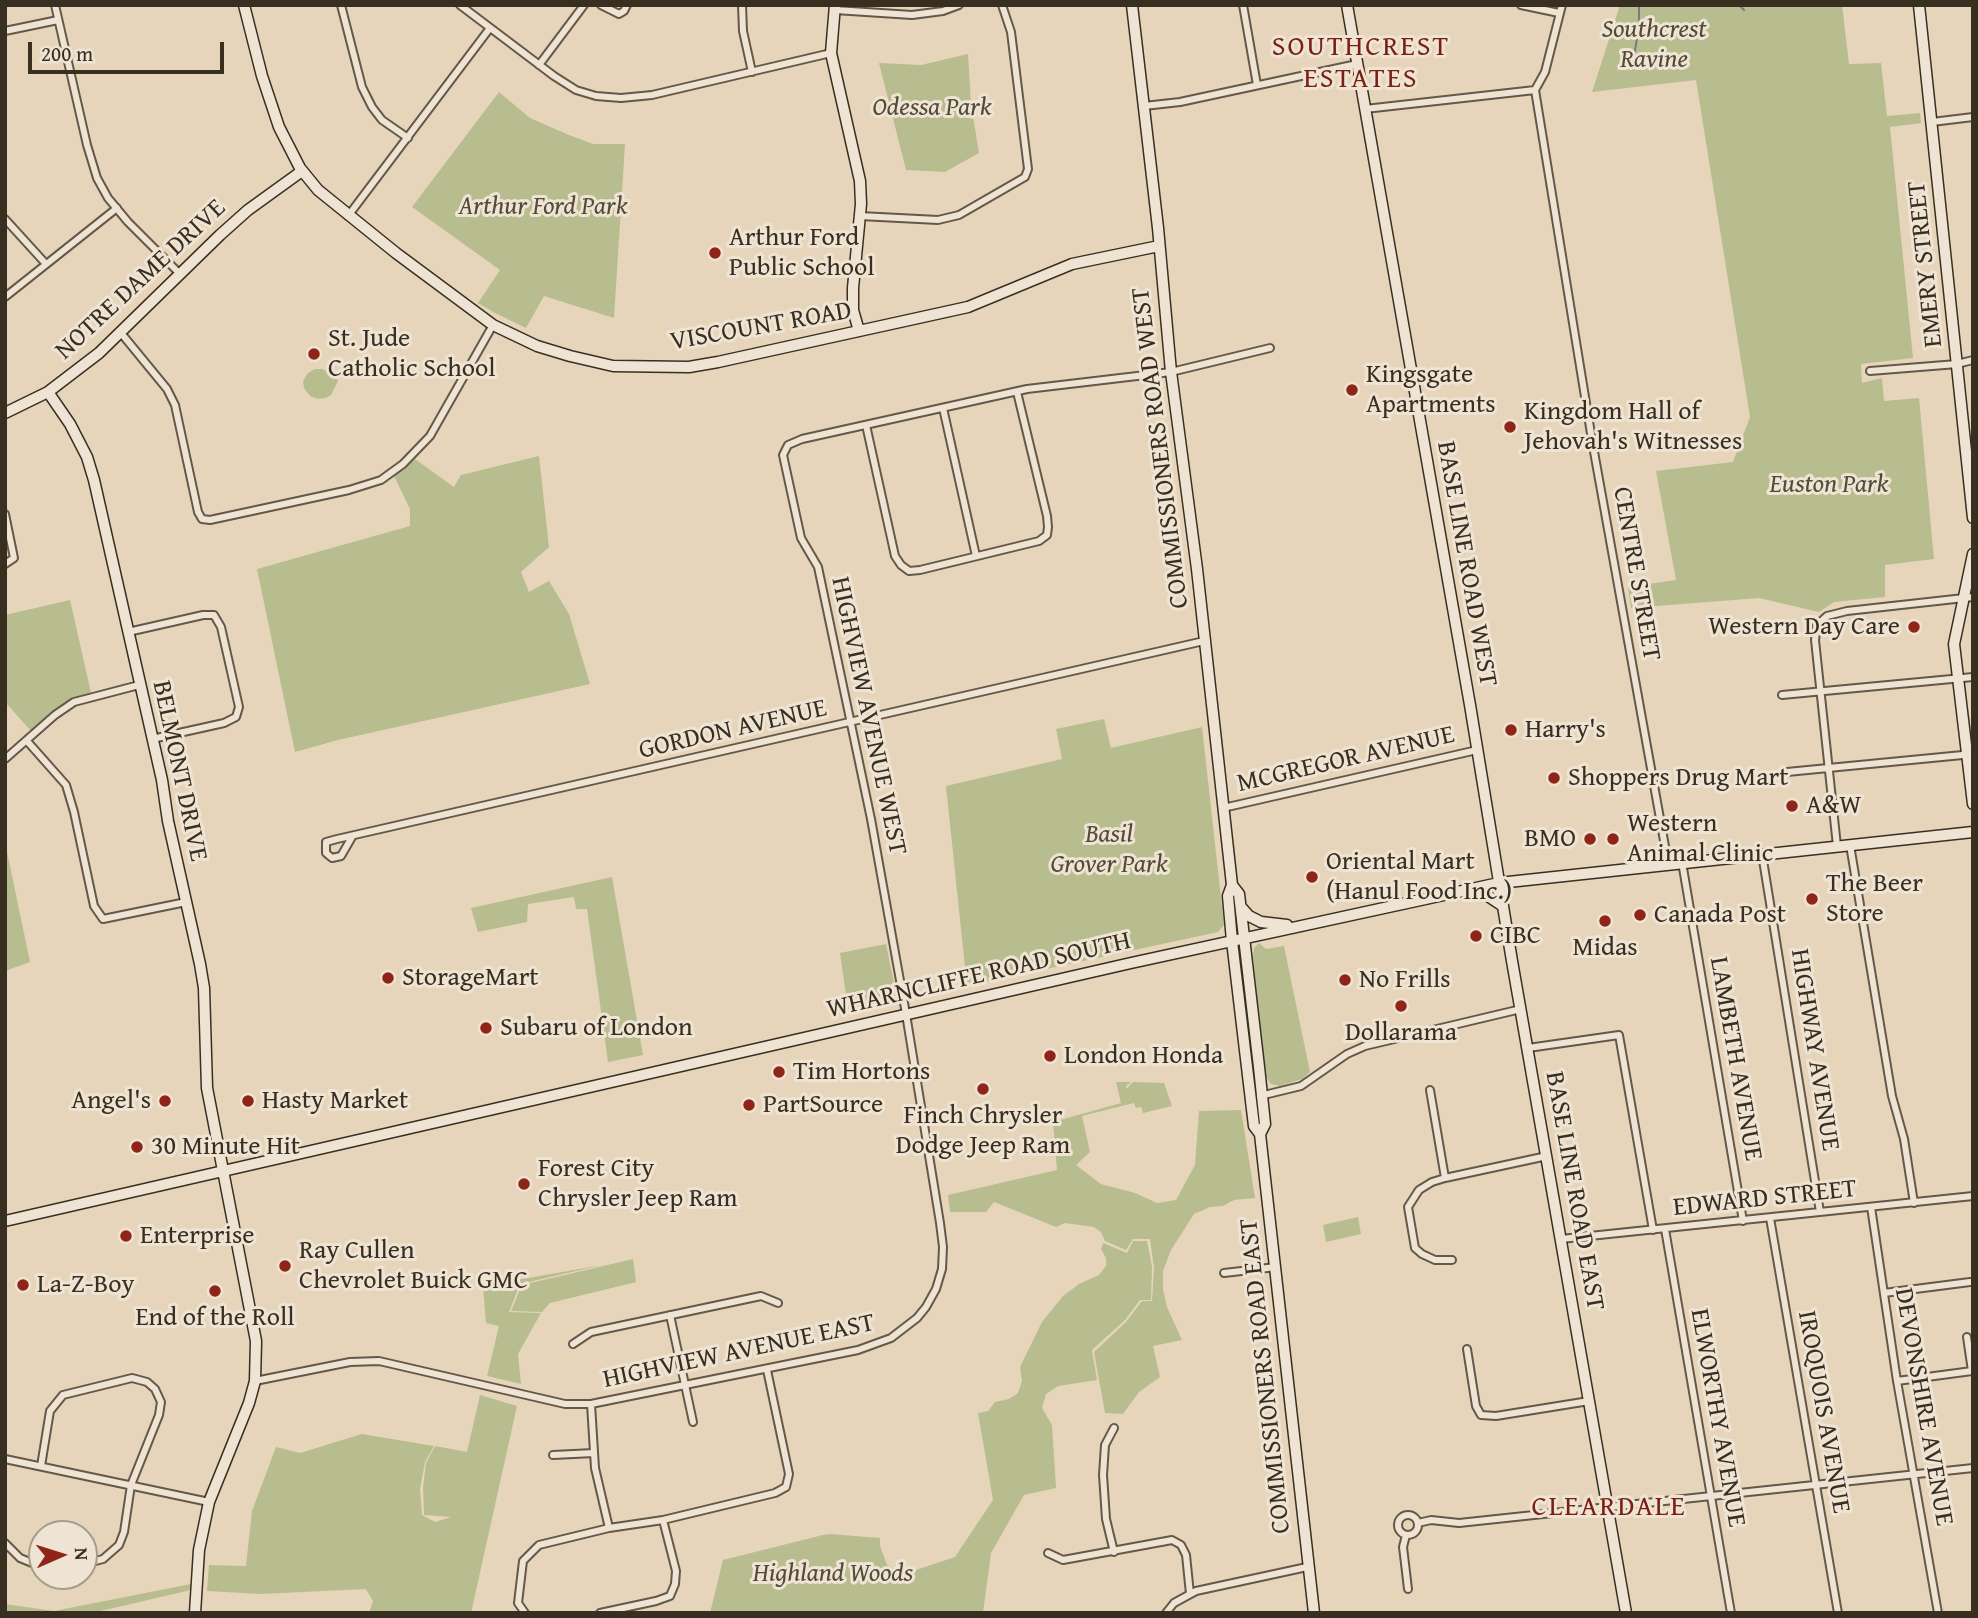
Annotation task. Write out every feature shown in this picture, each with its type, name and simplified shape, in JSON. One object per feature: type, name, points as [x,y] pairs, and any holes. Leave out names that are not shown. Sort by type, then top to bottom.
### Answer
[{"type":"street","points":[[55,5],[97,178],[117,208],[180,274]]},
{"type":"street","name":"VISCOUNT ROAD","points":[[244,5],[278,127],[302,171],[318,190],[348,216],[493,325],[537,346],[570,356],[613,366],[689,367],[968,307],[1072,264],[1159,246]]},
{"type":"street","points":[[341,5],[362,87],[372,107],[382,120],[408,138]]},
{"type":"street","points":[[460,5],[576,90],[596,96],[621,98],[652,95],[831,53]]},
{"type":"street","points":[[539,65],[584,5]]},
{"type":"street","points":[[601,5],[619,14],[624,12],[627,5]]},
{"type":"street","points":[[742,5],[743,31],[752,72]]},
{"type":"street","points":[[859,331],[853,299],[860,181],[831,53],[835,8],[912,15],[943,11],[959,5]]},
{"type":"street","points":[[860,216],[938,220],[959,215],[1025,177],[1028,169],[1011,32],[1002,5]]},
{"type":"street","name":"COMMISSIONERS ROAD WEST","points":[[1132,5],[1171,372],[1232,885],[1228,896],[1232,941]]},
{"type":"street","points":[[1243,5],[1257,85]]},
{"type":"street","name":"BASE LINE ROAD WEST","points":[[1346,5],[1499,883]]},
{"type":"street","points":[[1521,5],[1559,13]]},
{"type":"street","points":[[1364,108],[1535,90],[1545,72],[1562,5]]},
{"type":"street","name":"EMERY STREET","points":[[1919,5],[1973,518]]},
{"type":"street","points":[[5,31],[58,20]]},
{"type":"street","points":[[348,216],[490,28]]},
{"type":"street","points":[[1144,106],[1180,102],[1357,64]]},
{"type":"street","name":"CENTRE STREET","points":[[1535,90],[1593,446],[1668,863]]},
{"type":"street","points":[[1932,122],[1973,117]]},
{"type":"street","name":"NOTRE DAME DRIVE","points":[[5,413],[48,392],[121,333],[248,210],[302,171]]},
{"type":"street","points":[[5,296],[117,208]]},
{"type":"street","points":[[5,219],[46,264]]},
{"type":"street","points":[[121,333],[167,389],[174,405],[198,512],[202,519],[211,520],[349,490],[381,480],[403,464],[430,436],[493,325]]},
{"type":"street","name":"HIGHVIEW AVENUE WEST","points":[[906,1014],[852,722],[818,566],[801,538],[783,455],[788,444],[1027,388],[1171,372],[1270,348]]},
{"type":"street","points":[[1870,371],[1973,360]]},
{"type":"street","name":"BELMONT DRIVE","points":[[48,392],[70,424],[87,457],[94,480],[152,739],[204,988],[207,1088],[256,1341],[255,1381],[249,1403],[209,1502],[200,1550],[195,1613]]},
{"type":"street","points":[[866,425],[895,556],[909,571],[920,570],[1039,541],[1046,535],[1047,516],[1017,392]]},
{"type":"street","points":[[943,408],[976,556]]},
{"type":"street","points":[[5,514],[13,558],[5,564]]},
{"type":"street","points":[[1973,554],[1968,598],[1954,644],[1973,804]]},
{"type":"street","points":[[1837,846],[1815,640],[1817,625],[1827,616],[1968,598]]},
{"type":"street","points":[[128,632],[203,615],[214,615],[221,626],[239,708],[236,717],[224,723],[152,739]]},
{"type":"street","name":"GORDON AVENUE","points":[[352,837],[1204,642]]},
{"type":"street","points":[[1782,695],[1973,677]]},
{"type":"street","points":[[5,760],[55,715],[74,702],[139,685]]},
{"type":"street","points":[[27,741],[66,785],[94,905],[103,919],[186,902]]},
{"type":"street","name":"MCGREGOR AVENUE","points":[[1223,808],[1477,750]]},
{"type":"street","points":[[1787,772],[1969,754]]},
{"type":"street","name":"WHARNCLIFFE ROAD SOUTH","points":[[5,1221],[906,1014],[1499,883],[1973,832]]},
{"type":"street","points":[[1850,845],[1892,1096],[1904,1139],[1914,1203]]},
{"type":"street","name":"HIGHWAY AVENUE","points":[[1762,853],[1820,1212]]},
{"type":"street","name":"LAMBETH AVENUE","points":[[1682,862],[1743,1221]]},
{"type":"street","name":"BASE LINE ROAD EAST","points":[[1499,883],[1626,1613]]},
{"type":"street","name":"COMMISSIONERS ROAD WEST","points":[[1232,885],[1239,894],[1244,938]]},
{"type":"street","points":[[1475,888],[1503,906]]},
{"type":"street","points":[[1240,904],[1250,916],[1261,922],[1298,926]]},
{"type":"street","name":"COMMISSIONERS ROAD EAST","points":[[1244,938],[1265,1124],[1260,1134]]},
{"type":"street","name":"COMMISSIONERS ROAD EAST","points":[[1232,941],[1254,1126],[1260,1134],[1314,1613]]},
{"type":"street","points":[[1251,1098],[1301,1086],[1347,1054],[1365,1046],[1521,1009]]},
{"type":"street","name":"HIGHVIEW AVENUE EAST","points":[[255,1381],[350,1362],[379,1362],[565,1404],[591,1404],[858,1350],[891,1338],[917,1318],[936,1289],[942,1269],[943,1247],[906,1014]]},
{"type":"street","points":[[1528,1048],[1619,1035],[1653,1230]]},
{"type":"street","points":[[1430,1090],[1446,1178]]},
{"type":"street","points":[[1452,1261],[1435,1260],[1415,1248],[1408,1207],[1419,1190],[1446,1178],[1547,1156]]},
{"type":"street","name":"EDWARD STREET","points":[[1561,1239],[1973,1196]]},
{"type":"street","name":"DEVONSHIRE AVENUE","points":[[1871,1208],[1897,1381],[1938,1613]]},
{"type":"street","name":"IROQUOIS AVENUE","points":[[1770,1219],[1838,1613]]},
{"type":"street","name":"ELWORTHY AVENUE","points":[[1665,1229],[1731,1613]]},
{"type":"street","points":[[1224,1273],[1276,1267]]},
{"type":"street","points":[[1884,1293],[1970,1282]]},
{"type":"street","points":[[573,1344],[591,1332],[761,1296],[778,1303]]},
{"type":"street","points":[[670,1315],[692,1422]]},
{"type":"street","points":[[1897,1381],[1972,1371],[1967,1337]]},
{"type":"street","points":[[1467,1349],[1476,1406],[1481,1415],[1496,1416],[1589,1401]]},
{"type":"street","points":[[525,1613],[518,1602],[523,1561],[528,1554],[546,1542],[609,1528],[663,1520],[775,1493],[786,1487],[789,1474],[767,1370]]},
{"type":"street","points":[[41,1466],[50,1411],[63,1395],[132,1378],[146,1382],[155,1389],[161,1402],[159,1415],[131,1485],[120,1545],[98,1560]]},
{"type":"street","points":[[591,1404],[595,1468],[609,1528]]},
{"type":"street","points":[[1114,1428],[1105,1446],[1103,1475],[1106,1519],[1114,1552]]},
{"type":"street","points":[[552,1455],[594,1453]]},
{"type":"street","points":[[5,1459],[209,1502]]},
{"type":"street","points":[[1418,1523],[1431,1520],[1459,1523],[1973,1468]]},
{"type":"street","points":[[1406,1535],[1399,1528],[1401,1518],[1410,1516],[1418,1523]]},
{"type":"street","points":[[600,1613],[670,1596],[676,1571],[663,1520]]},
{"type":"street","points":[[1406,1535],[1415,1532],[1418,1523]]},
{"type":"street","points":[[1406,1535],[1404,1547],[1408,1589]]},
{"type":"street","points":[[1048,1553],[1063,1560],[1172,1540],[1181,1545],[1186,1555],[1190,1594]]},
{"type":"street","points":[[5,1544],[20,1558],[28,1561]]},
{"type":"street","points":[[1166,1613],[1174,1603],[1196,1591],[1307,1567]]},
{"type":"green space","name":"Euston Park","points":[[1620,5],[1842,5],[1849,64],[1881,63],[1887,116],[1920,113],[1921,123],[1890,127],[1913,358],[1861,364],[1862,383],[1882,378],[1884,401],[1919,398],[1934,559],[1885,565],[1885,597],[1834,602],[1819,612],[1759,598],[1631,608],[1628,587],[1676,580],[1656,471],[1733,462],[1750,417],[1696,80],[1592,92]]},
{"type":"green space","name":"Odessa Park","points":[[968,54],[971,104],[979,153],[945,172],[906,170],[879,63],[921,65]]},
{"type":"green space","name":"Arthur Ford Park","points":[[499,92],[530,118],[569,135],[593,144],[625,144],[614,318],[544,296],[526,328],[495,313],[478,303],[500,270],[412,207]]},
{"type":"green space","points":[[315,369],[336,375],[338,381],[331,395],[326,398],[310,396],[304,388],[303,381],[308,373]]},
{"type":"green space","points":[[539,456],[549,547],[521,572],[529,592],[549,581],[569,614],[590,684],[295,752],[257,569],[410,526],[410,509],[394,476],[415,459],[454,487],[461,475]]},
{"type":"green space","points":[[70,600],[91,693],[65,702],[31,731],[5,702],[5,615]]},
{"type":"green space","name":"Basil Grover Park","points":[[1104,719],[1111,748],[1202,727],[1224,925],[1218,932],[967,986],[946,786],[1062,759],[1056,729]]},
{"type":"green space","points":[[5,842],[30,962],[5,971]]},
{"type":"green space","points":[[612,877],[643,1055],[608,1062],[587,909],[576,909],[574,897],[528,904],[527,922],[478,932],[471,908]]},
{"type":"green space","points":[[1259,943],[1266,949],[1284,946],[1310,1072],[1302,1079],[1280,1086],[1271,1084],[1264,1074],[1253,956],[1254,948]]},
{"type":"green space","points":[[886,944],[897,998],[848,1009],[840,953]]},
{"type":"green space","points":[[1116,1082],[1131,1082],[1126,1089],[1133,1082],[1164,1083],[1172,1106],[1143,1113],[1141,1107],[1136,1108],[1134,1103],[1082,1116],[1090,1152],[1076,1165],[1101,1184],[1135,1193],[1157,1203],[1176,1200],[1195,1165],[1199,1111],[1241,1110],[1255,1198],[1234,1200],[1194,1214],[1171,1250],[1163,1271],[1163,1289],[1167,1307],[1182,1340],[1153,1346],[1160,1377],[1139,1392],[1123,1414],[1105,1413],[1094,1352],[1126,1322],[1142,1301],[1152,1301],[1154,1268],[1150,1239],[1133,1239],[1126,1250],[1105,1241],[1101,1232],[1094,1227],[1065,1223],[1056,1227],[994,1202],[986,1212],[950,1212],[948,1195],[1057,1170],[1053,1122],[1121,1103]]},
{"type":"green space","points":[[1358,1217],[1361,1234],[1326,1242],[1323,1225]]},
{"type":"green space","name":"Highland Woods","points":[[1133,1241],[1147,1241],[1152,1267],[1151,1300],[1140,1300],[1125,1320],[1092,1350],[1097,1380],[1058,1386],[1046,1394],[1042,1408],[1052,1425],[1056,1488],[1024,1495],[991,1553],[983,1613],[710,1613],[723,1560],[823,1535],[880,1538],[887,1565],[904,1574],[955,1557],[993,1500],[978,1413],[988,1411],[995,1402],[1009,1399],[1018,1393],[1022,1381],[1020,1367],[1042,1322],[1063,1296],[1079,1284],[1099,1275],[1106,1266],[1106,1258],[1101,1249],[1103,1243],[1127,1253]]},
{"type":"green space","points":[[633,1259],[636,1282],[550,1303],[542,1312],[511,1311],[522,1285]]},
{"type":"green space","points":[[602,1265],[520,1284],[509,1312],[541,1313],[518,1354],[521,1384],[487,1376],[499,1326],[486,1323],[483,1286]]},
{"type":"green space","points":[[480,1395],[517,1406],[471,1613],[369,1613],[373,1601],[366,1589],[261,1594],[207,1591],[209,1565],[246,1566],[252,1511],[276,1447],[300,1453],[362,1434],[434,1446],[425,1462],[420,1489],[422,1515],[435,1522],[451,1517],[424,1515],[426,1463],[435,1446],[467,1452]]},
{"type":"green space","points":[[191,1584],[191,1590],[92,1613],[5,1613],[5,1604],[54,1611]]},
{"type":"waterway","points":[[1632,69],[1639,26],[1639,5]]},
{"type":"waterway","points":[[1739,5],[1744,10]]},
{"type":"place","name":"Arthur Ford Public School","points":[[715,253]]},
{"type":"place","name":"St. Jude Catholic School","points":[[314,354]]},
{"type":"place","name":"Kingsgate Apartments","points":[[1352,390]]},
{"type":"place","name":"Kingdom Hall of Jehovah's Witnesses","points":[[1510,427]]},
{"type":"place","name":"Western Day Care","points":[[1914,627]]},
{"type":"place","name":"Harry's","points":[[1511,730]]},
{"type":"place","name":"Shoppers Drug Mart","points":[[1554,778]]},
{"type":"place","name":"A&W","points":[[1792,806]]},
{"type":"place","name":"BMO","points":[[1590,839]]},
{"type":"place","name":"Western Animal Clinic","points":[[1613,839]]},
{"type":"place","name":"Oriental Mart (Hanul Food Inc.)","points":[[1312,877]]},
{"type":"place","name":"The Beer Store","points":[[1812,899]]},
{"type":"place","name":"Canada Post","points":[[1640,915]]},
{"type":"place","name":"Midas","points":[[1605,921]]},
{"type":"place","name":"CIBC","points":[[1476,936]]},
{"type":"place","name":"StorageMart","points":[[388,978]]},
{"type":"place","name":"No Frills","points":[[1345,980]]},
{"type":"place","name":"Dollarama","points":[[1401,1006]]},
{"type":"place","name":"Subaru of London","points":[[486,1028]]},
{"type":"place","name":"London Honda","points":[[1050,1056]]},
{"type":"place","name":"Tim Hortons","points":[[779,1072]]},
{"type":"place","name":"Finch Chrysler Dodge Jeep Ram","points":[[983,1089]]},
{"type":"place","name":"Angel's","points":[[165,1101]]},
{"type":"place","name":"Hasty Market","points":[[248,1101]]},
{"type":"place","name":"PartSource","points":[[749,1105]]},
{"type":"place","name":"30 Minute Hit","points":[[137,1147]]},
{"type":"place","name":"Forest City Chrysler Jeep Ram","points":[[524,1184]]},
{"type":"place","name":"Enterprise","points":[[126,1236]]},
{"type":"place","name":"Ray Cullen Chevrolet Buick GMC","points":[[285,1266]]},
{"type":"place","name":"La-Z-Boy","points":[[23,1285]]},
{"type":"place","name":"End of the Roll","points":[[215,1291]]},
{"type":"district","name":"SOUTHCREST ESTATES","points":[[1361,64]]},
{"type":"district","name":"CLEARDALE","points":[[1609,1508]]},
{"type":"park label","name":"Southcrest Ravine","points":[[1654,45]]}]
